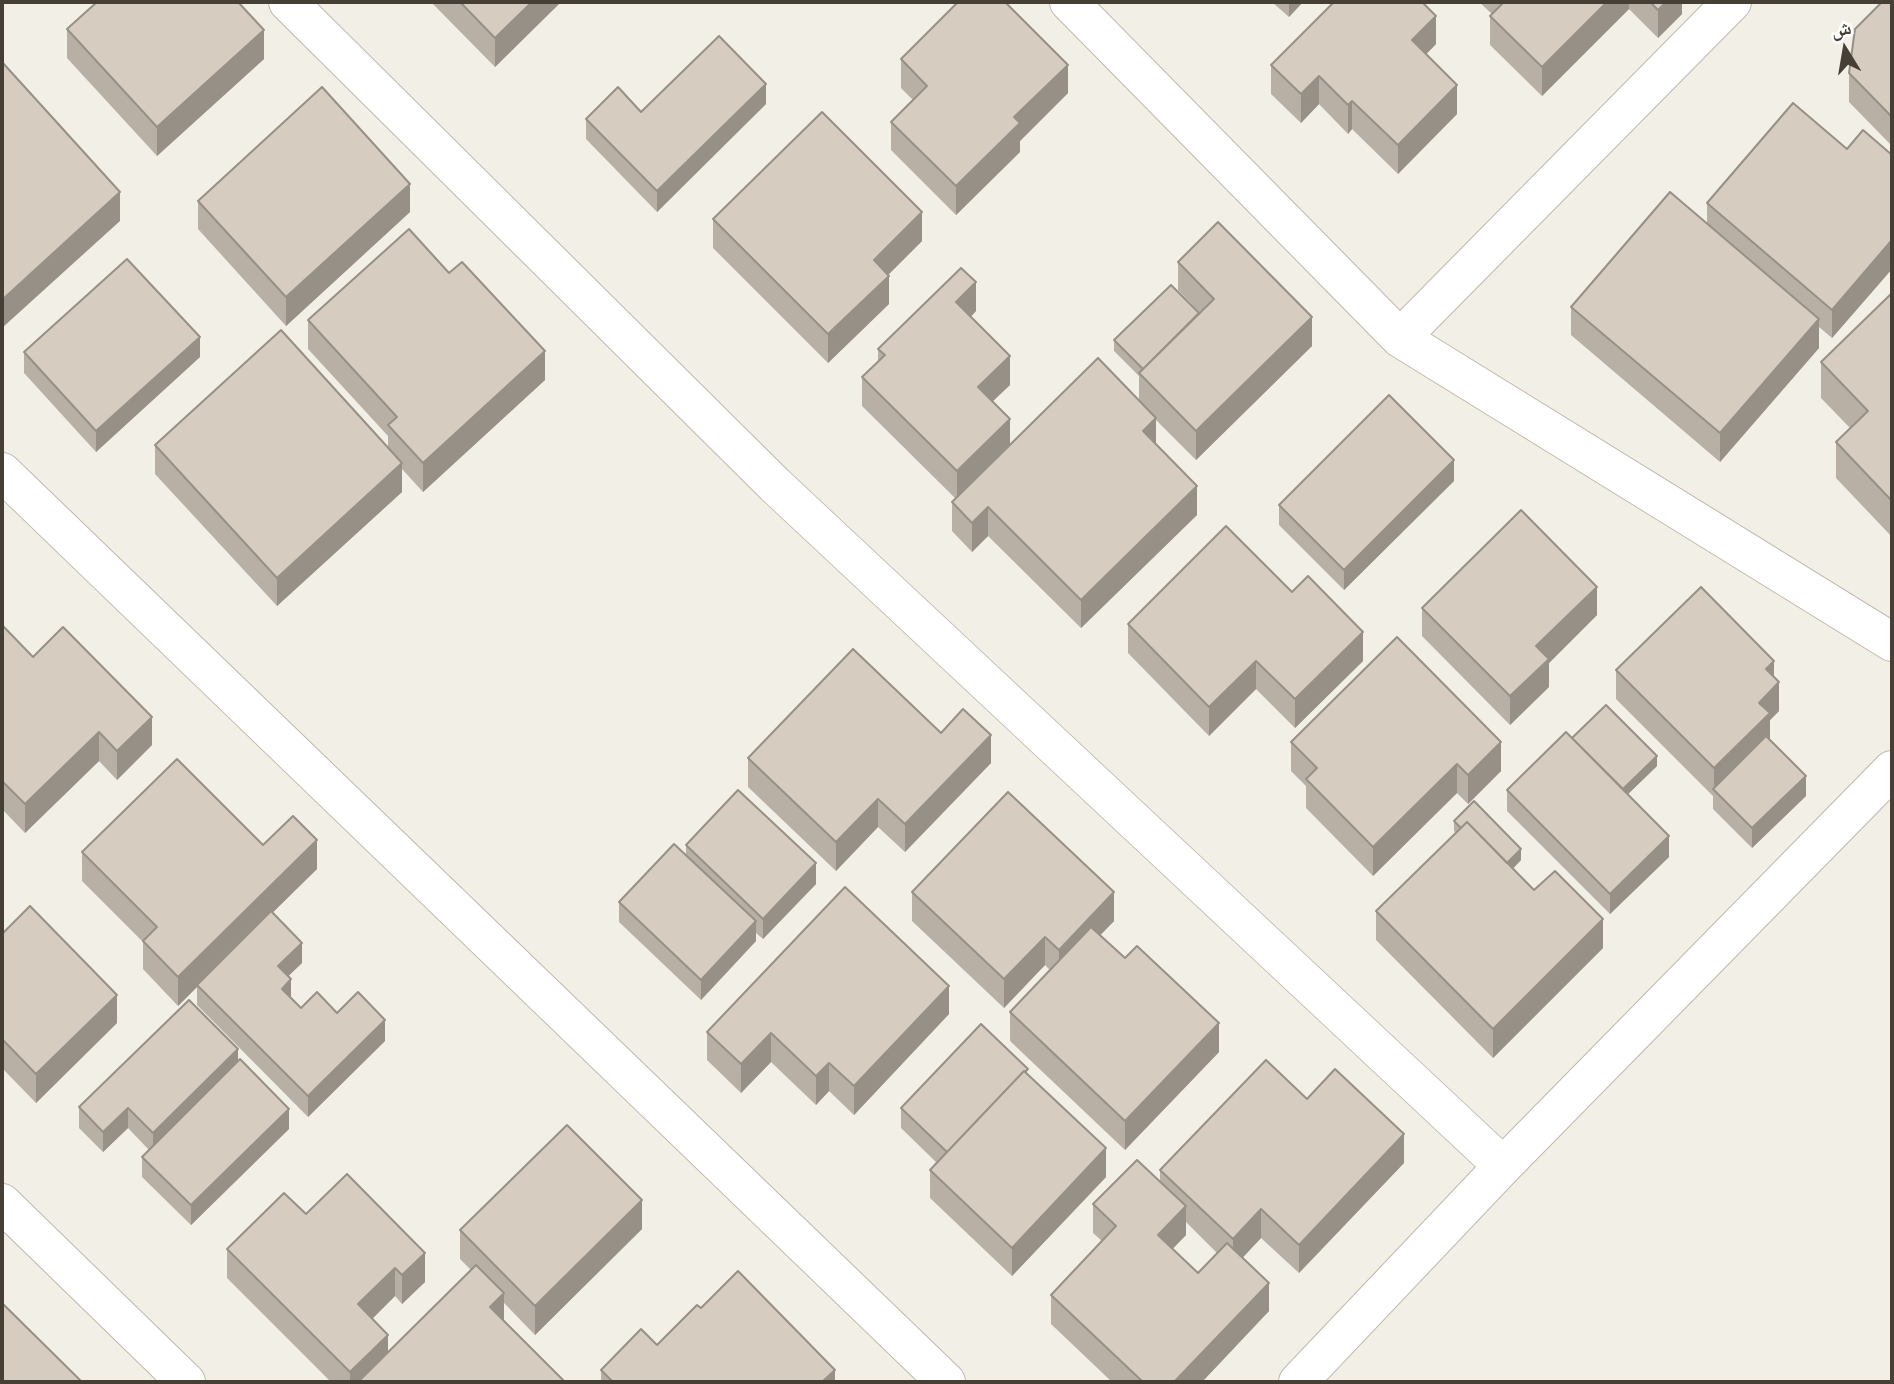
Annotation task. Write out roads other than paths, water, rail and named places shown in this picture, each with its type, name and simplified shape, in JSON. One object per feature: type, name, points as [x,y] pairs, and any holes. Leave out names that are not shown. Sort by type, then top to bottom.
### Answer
[{"type":"street","points":[[288,2],[775,485],[1503,1166]]},
{"type":"street","points":[[1069,2],[1400,338],[1892,642]]},
{"type":"street","points":[[1400,338],[1732,2]]},
{"type":"street","points":[[2,472],[946,1382]]},
{"type":"street","points":[[1298,1382],[1503,1166],[1892,771]]},
{"type":"street","points":[[2,1203],[186,1382]]}]
